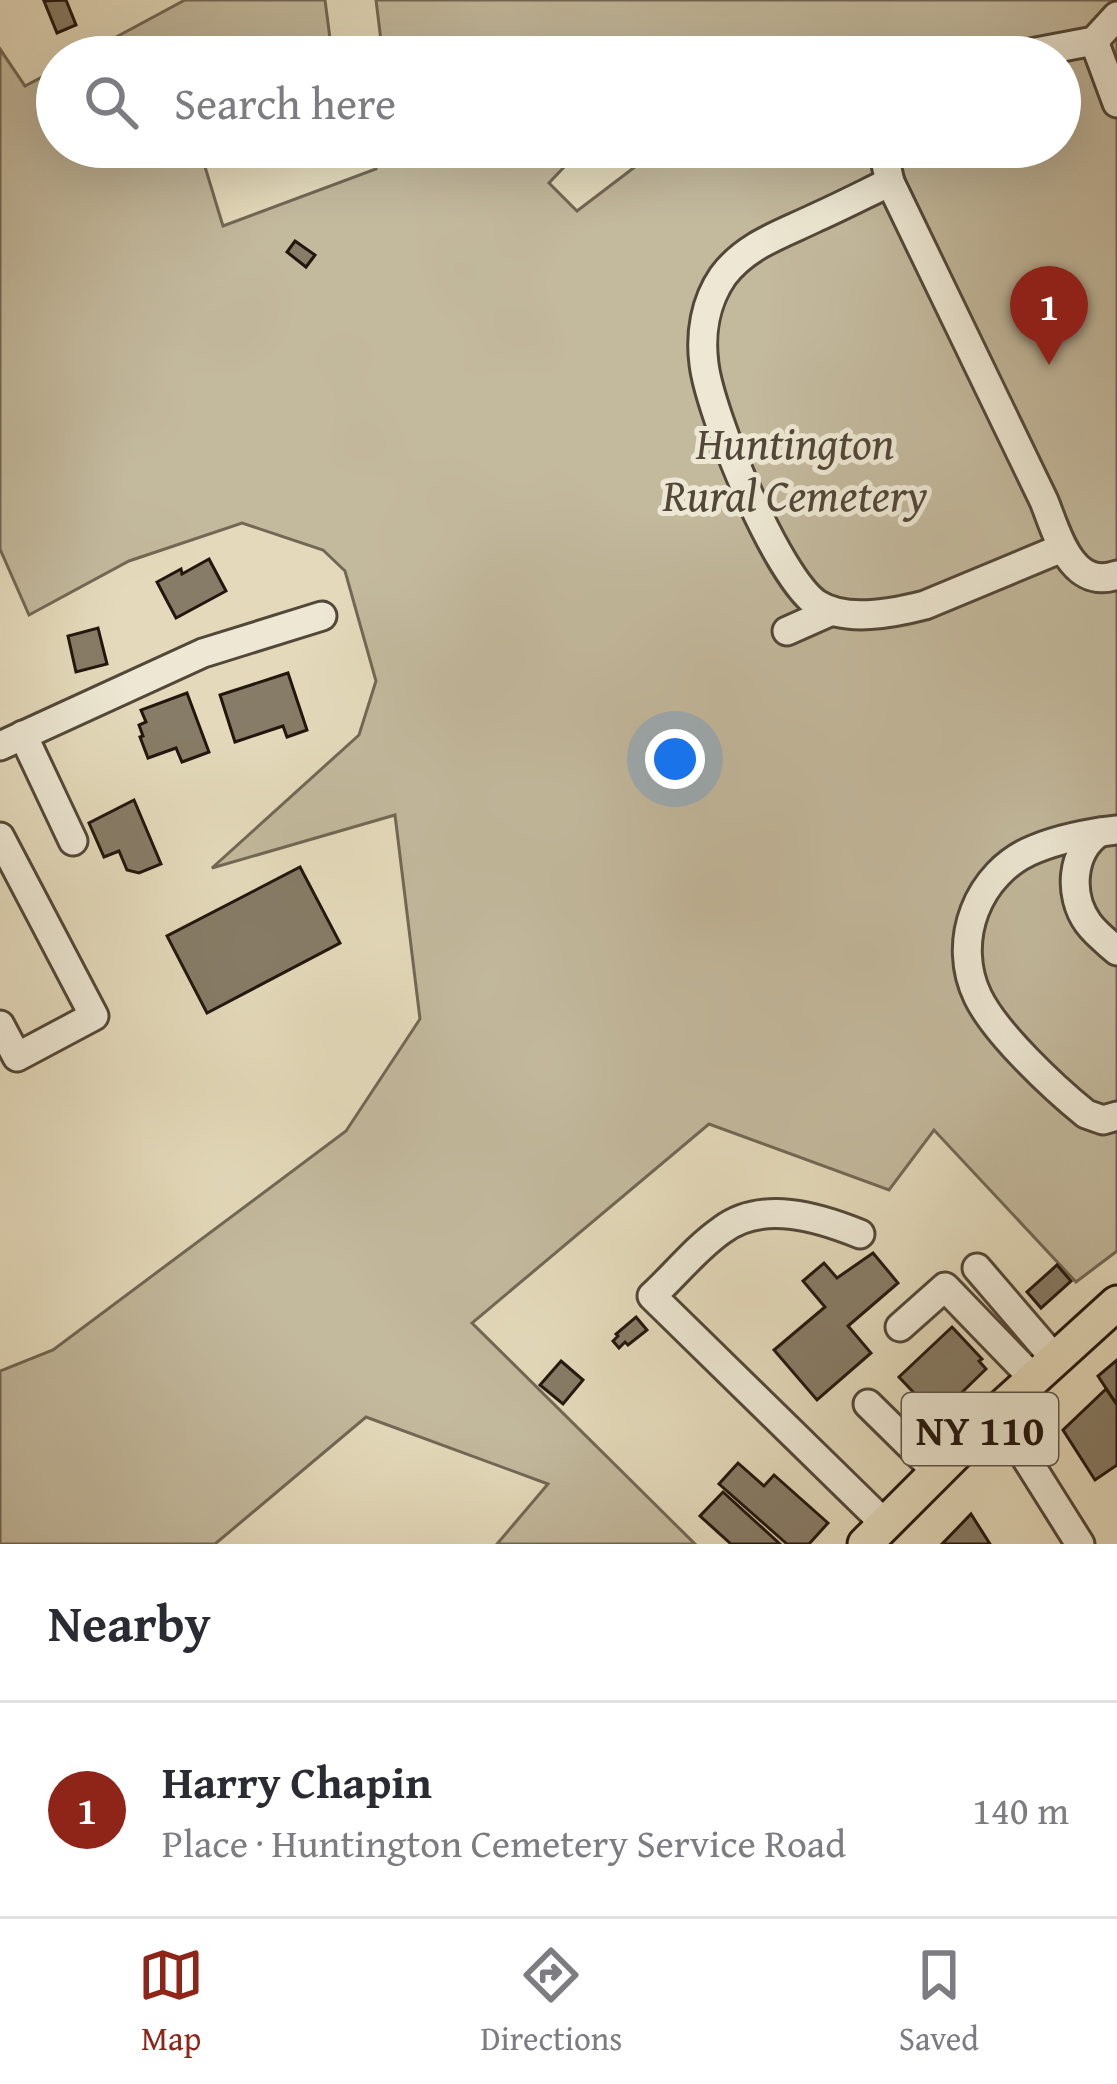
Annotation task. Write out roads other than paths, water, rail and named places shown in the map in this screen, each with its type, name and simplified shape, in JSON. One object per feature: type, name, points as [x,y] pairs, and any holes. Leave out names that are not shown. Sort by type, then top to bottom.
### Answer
[{"type":"main road","name":"NY 110","points":[[875,1534],[997,1412],[1117,1303]]},
{"type":"street","points":[[1081,43],[1094,41],[1117,16]]},
{"type":"street","points":[[1094,41],[1117,103]]},
{"type":"street","points":[[887,168],[1062,548],[1091,577],[1117,575]]},
{"type":"street","points":[[890,182],[759,244],[724,275],[706,313],[704,364],[710,397],[737,470],[801,590],[832,610],[853,614],[904,610],[1062,548]]},
{"type":"street","points":[[787,631],[832,610]]},
{"type":"street","points":[[73,841],[8,737],[203,652],[322,616]]},
{"type":"street","points":[[1108,831],[1089,839],[1082,849],[1076,898],[1088,924],[1117,951]]},
{"type":"street","points":[[1108,831],[1035,849],[991,880],[968,927],[968,961],[979,1000],[1020,1051],[1086,1114],[1103,1120],[1117,1116]]},
{"type":"street","points":[[0,837],[94,1016],[17,1057],[0,1025]]},
{"type":"street","points":[[860,1234],[819,1217],[750,1216],[720,1231],[652,1296],[875,1534]]},
{"type":"street","points":[[976,1268],[1045,1369]]},
{"type":"street","points":[[900,1327],[945,1286],[1045,1369]]},
{"type":"street","points":[[868,1404],[937,1472]]},
{"type":"street","points":[[997,1412],[1080,1544]]},
{"type":"place","name":"Harry Chapin","points":[[1049,365]]},
{"type":"park label","name":"Huntington Rural Cemetery","points":[[795,468]]}]
